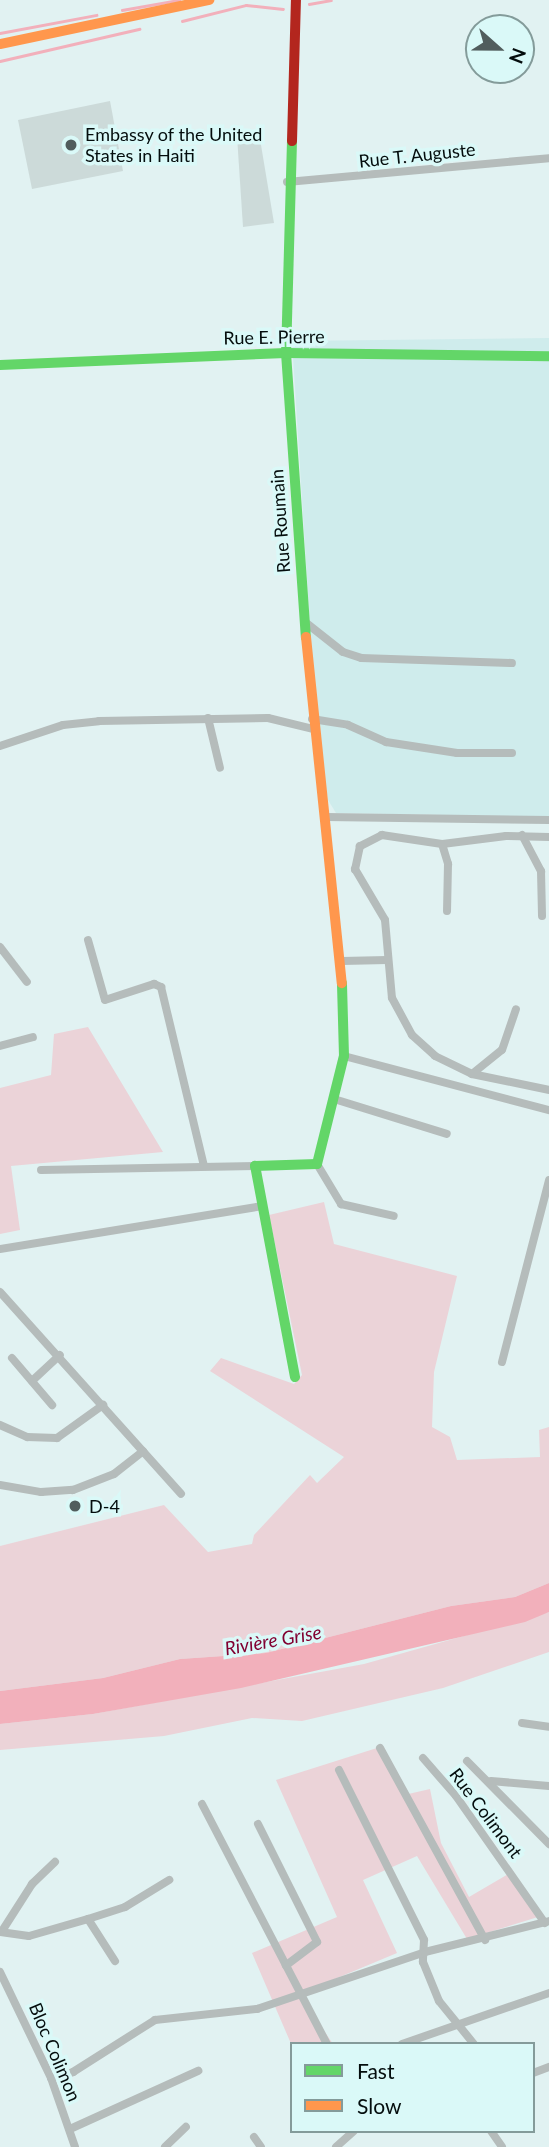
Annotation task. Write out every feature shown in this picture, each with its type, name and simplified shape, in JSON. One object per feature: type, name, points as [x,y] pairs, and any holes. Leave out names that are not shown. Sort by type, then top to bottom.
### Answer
[{"type":"street","points":[[0,44],[209,0]]},
{"type":"street","name":"Rue Roumain","points":[[296,0],[287,182],[286,353],[312,724],[327,817],[342,961],[344,1056],[317,1164]]},
{"type":"street","name":"Rue T. Auguste","points":[[287,182],[549,158]]},
{"type":"street","name":"Rue E. Pierre","points":[[0,365],[286,353],[549,356]]},
{"type":"street","points":[[305,622],[343,652],[361,658],[512,663]]},
{"type":"street","points":[[208,718],[220,768]]},
{"type":"street","points":[[0,746],[63,725],[268,718],[312,724],[348,725],[386,742],[457,754],[512,753]]},
{"type":"street","points":[[327,817],[549,820]]},
{"type":"street","points":[[549,837],[522,835],[442,844],[382,835],[360,846],[355,869],[385,920],[387,960],[396,1010],[412,1035],[435,1056],[472,1074],[549,1090]]},
{"type":"street","points":[[522,835],[541,871],[542,916]]},
{"type":"street","points":[[442,844],[447,864],[447,911]]},
{"type":"street","points":[[88,940],[105,1000],[154,984],[161,987],[204,1166]]},
{"type":"street","points":[[0,947],[27,982]]},
{"type":"street","points":[[342,961],[387,960]]},
{"type":"street","points":[[472,1074],[502,1050],[516,1009]]},
{"type":"street","points":[[0,1046],[33,1037]]},
{"type":"street","points":[[344,1056],[549,1110]]},
{"type":"street","points":[[334,1099],[447,1134]]},
{"type":"street","points":[[41,1170],[317,1164],[341,1203],[394,1216]]},
{"type":"street","points":[[256,1166],[295,1377]]},
{"type":"street","points":[[502,1362],[549,1180]]},
{"type":"street","points":[[0,1249],[263,1206]]},
{"type":"street","points":[[0,1292],[60,1355],[181,1494]]},
{"type":"street","points":[[32,1381],[60,1355]]},
{"type":"street","points":[[12,1358],[52,1405]]},
{"type":"street","points":[[0,1425],[27,1437],[57,1438],[103,1405]]},
{"type":"street","points":[[0,1485],[41,1492],[73,1490],[114,1475],[143,1451]]},
{"type":"street","points":[[522,1723],[549,1727]]},
{"type":"street","points":[[380,1748],[485,1940]]},
{"type":"street","name":"Rue Colimont","points":[[423,1758],[456,1796],[547,1922]]},
{"type":"street","points":[[467,1760],[549,1844]]},
{"type":"street","points":[[339,1770],[425,1952],[425,1969],[454,2024],[472,2042]]},
{"type":"street","points":[[491,1782],[549,1786]]},
{"type":"street","points":[[202,1804],[326,2042]]},
{"type":"street","points":[[258,1824],[317,1942],[286,1965]]},
{"type":"street","points":[[55,1862],[32,1884],[1,1932],[29,1936],[88,1919],[125,1907],[169,1880]]},
{"type":"street","points":[[88,1919],[115,1961]]},
{"type":"street","points":[[51,2078],[73,2072],[155,2020],[257,2009],[302,1997],[425,1952],[474,1943],[547,1922]]},
{"type":"street","name":"Bloc Colimon","points":[[0,1972],[51,2078],[71,2129],[75,2147]]},
{"type":"street","points":[[407,2042],[549,1993]]},
{"type":"street","points":[[71,2129],[198,2071]]},
{"type":"street","points":[[165,2147],[186,2127]]},
{"type":"street","points":[[336,2147],[352,2133]]},
{"type":"street","points":[[254,2137],[261,2147]]},
{"type":"shaded area","points":[[549,338],[549,817],[336,813],[328,800],[316,721],[292,341]]},
{"type":"shaded area","points":[[88,1027],[163,1152],[11,1166],[20,1230],[0,1234],[0,1088],[51,1075],[54,1034]]},
{"type":"shaded area","points":[[324,1202],[334,1244],[457,1276],[434,1372],[432,1427],[450,1437],[457,1460],[540,1457],[539,1430],[549,1427],[549,1583],[515,1597],[451,1606],[266,1653],[180,1659],[103,1678],[0,1691],[0,1546],[164,1505],[208,1552],[252,1544],[254,1535],[310,1475],[317,1483],[344,1457],[210,1371],[221,1358],[294,1384],[302,1375],[269,1215]]},
{"type":"shaded area","points":[[549,1583],[549,1612],[525,1622],[241,1688],[93,1714],[0,1724],[0,1691],[103,1678],[180,1659],[266,1653],[451,1606],[515,1597]]},
{"type":"shaded area","points":[[549,1612],[549,1652],[443,1688],[302,1721],[252,1718],[164,1736],[0,1750],[0,1724],[93,1714],[364,1664]]},
{"type":"shaded area","points":[[377,1748],[404,1795],[430,1789],[441,1843],[469,1897],[510,1873],[538,1917],[467,1939],[417,1856],[363,1880],[397,1953],[299,1994],[332,2042],[290,2042],[252,1953],[337,1917],[276,1780]]},
{"type":"building","name":"Embassy of the United States in Haiti","points":[[110,101],[123,171],[32,189],[18,120]]},
{"type":"building","points":[[259,133],[274,223],[243,227],[237,136]]},
{"type":"waterway","points":[[122,10],[179,0]]},
{"type":"waterway","points":[[309,4],[331,0]]},
{"type":"waterway","points":[[182,21],[246,5],[283,9]]},
{"type":"waterway","points":[[0,33],[96,15]]},
{"type":"waterway","points":[[0,61],[139,29]]},
{"type":"traffic: fast","points":[[292,141],[286,353],[306,637]]},
{"type":"traffic: fast","points":[[0,365],[286,353],[549,356]]},
{"type":"traffic: fast","points":[[295,1377],[255,1166],[317,1164],[344,1056],[342,983]]},
{"type":"traffic: slow","points":[[0,44],[209,0]]},
{"type":"traffic: slow","points":[[306,637],[342,983]]},
{"type":"traffic: jam","points":[[292,141],[296,0]]},
{"type":"place","name":"Embassy of the United States in Haiti","points":[[71,145]]},
{"type":"place","name":"D-4","points":[[75,1506]]},
{"type":"water label","name":"Rivière Grise","points":[[273,1640]]}]
